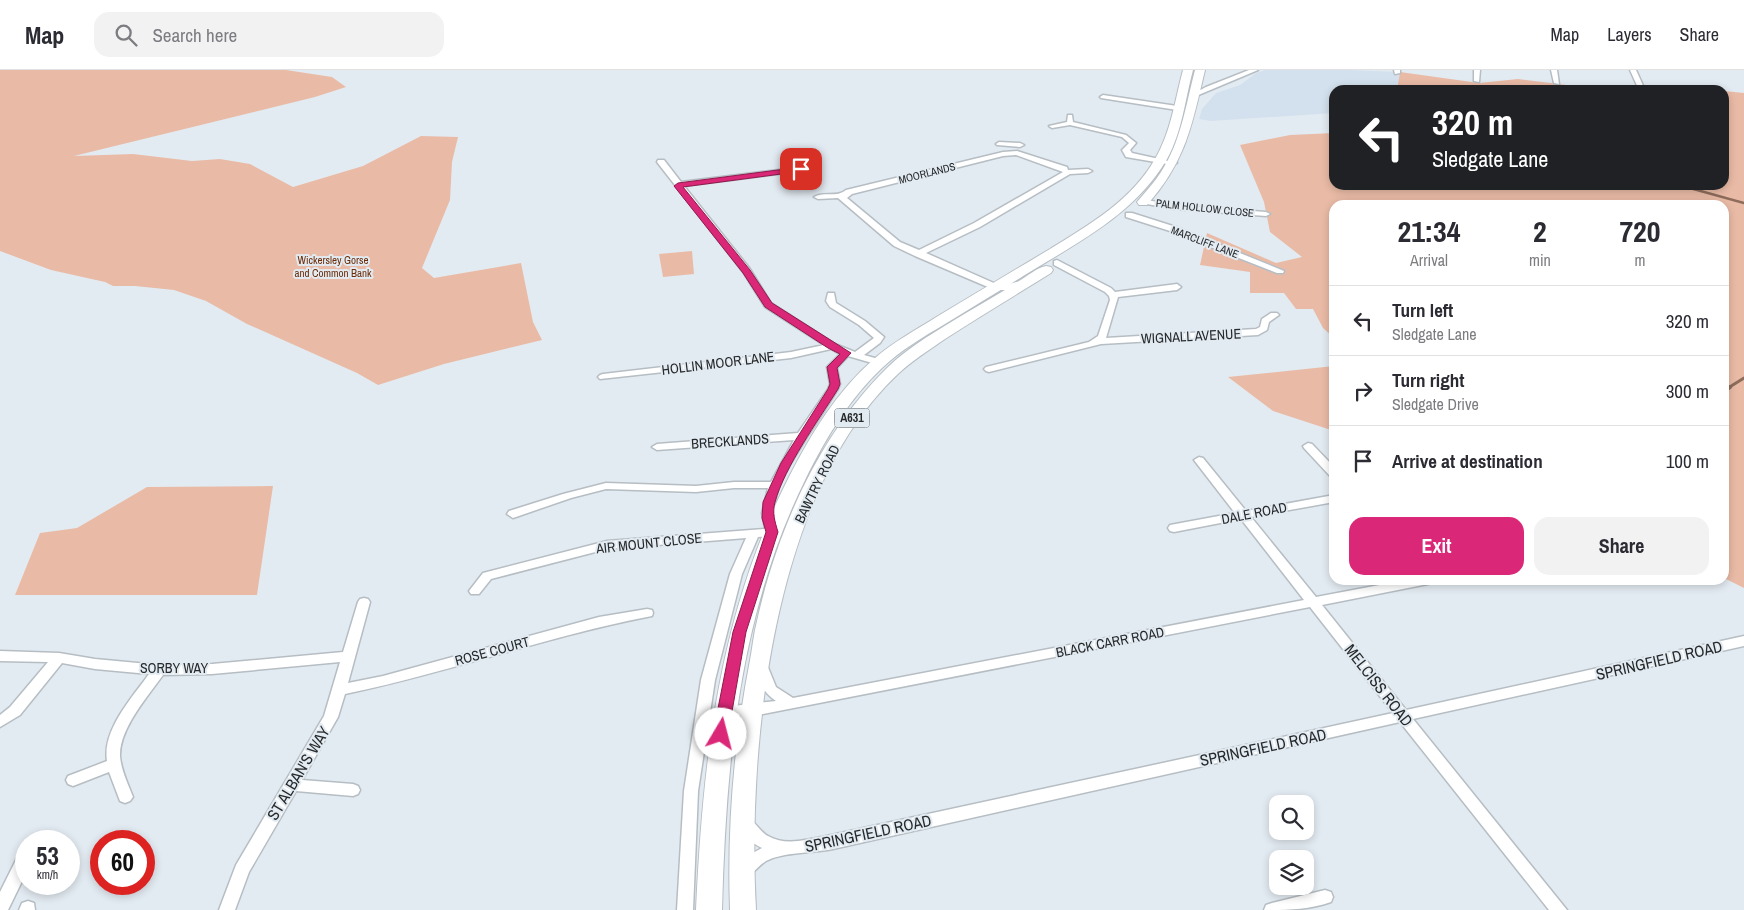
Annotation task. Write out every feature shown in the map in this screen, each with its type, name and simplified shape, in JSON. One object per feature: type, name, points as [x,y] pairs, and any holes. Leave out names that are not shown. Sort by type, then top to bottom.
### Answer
[{"type":"main road","name":"BAWTRY ROAD","points":[[709,910],[711,840],[724,712],[744,616],[772,532],[788,494],[825,427],[844,400],[879,362],[908,341],[952,313],[1028,281],[1129,215],[1145,201],[1158,186],[1167,162],[1185,132],[1194,95],[1196,72]]},
{"type":"main road","name":"BAWTRY ROAD","points":[[743,910],[741,878],[742,818],[752,711],[769,611],[805,505],[828,457],[861,405],[895,369],[994,295],[1124,205],[1167,162],[1168,145],[1177,108],[1196,72]]},
{"type":"main road","points":[[731,674],[759,669]]},
{"type":"street","points":[[1194,95],[1255,70]]},
{"type":"street","points":[[1477,70],[1477,82]]},
{"type":"street","points":[[1554,70],[1557,83]]},
{"type":"street","points":[[1633,70],[1640,85]]},
{"type":"street","points":[[1196,72],[1201,79],[1209,82],[1228,81]]},
{"type":"street","points":[[1103,97],[1177,108]]},
{"type":"street","points":[[1108,105],[1119,99]]},
{"type":"street","points":[[1052,126],[1070,120],[1124,136],[1133,143],[1126,150],[1129,155],[1167,162]]},
{"type":"street","points":[[1000,144],[1015,148],[1067,172]]},
{"type":"street","name":"MOORLANDS","points":[[818,197],[843,196],[850,192],[1015,148]]},
{"type":"street","points":[[661,162],[678,186],[747,271],[768,305],[832,346],[851,355],[879,362]]},
{"type":"street","points":[[678,186],[801,169]]},
{"type":"street","points":[[918,254],[994,216],[1067,172],[1087,170]]},
{"type":"street","points":[[843,196],[844,200],[897,244],[994,295]]},
{"type":"street","name":"PALM HOLLOW CLOSE","points":[[1145,201],[1173,207],[1266,214]]},
{"type":"street","name":"MARCLIFF LANE","points":[[1129,215],[1173,229],[1280,271]]},
{"type":"street","points":[[1057,263],[1113,295],[1177,287]]},
{"type":"street","points":[[831,295],[830,301],[833,305],[862,322],[879,337],[877,342],[851,355]]},
{"type":"street","points":[[1100,341],[1114,300],[1113,295]]},
{"type":"street","name":"WIGNALL AVENUE","points":[[989,369],[1100,341],[1258,332],[1264,328],[1265,321],[1274,315]]},
{"type":"street","name":"HOLLIN MOOR LANE","points":[[603,377],[791,355],[832,346]]},
{"type":"street","name":"BAWTRY ROAD","points":[[772,532],[767,518],[775,485],[833,389],[835,384],[832,367],[851,355]]},
{"type":"street","name":"BRECKLANDS","points":[[657,447],[803,436]]},
{"type":"street","points":[[1308,446],[1329,469]]},
{"type":"street","name":"MELCISS ROAD","points":[[1199,460],[1314,602],[1476,810],[1559,910]]},
{"type":"street","points":[[513,514],[567,496],[606,486],[696,489],[734,484],[775,485]]},
{"type":"street","name":"DALE ROAD","points":[[1174,528],[1329,499]]},
{"type":"street","name":"AIR MOUNT CLOSE","points":[[475,591],[487,576],[607,545],[772,532]]},
{"type":"street","points":[[686,910],[691,791],[708,680],[736,574],[754,533]]},
{"type":"street","name":"BLACK CARR ROAD","points":[[724,712],[752,711],[791,704],[1402,585]]},
{"type":"street","name":"ST ALBAN'S WAY","points":[[226,910],[242,870],[331,717],[364,602]]},
{"type":"street","name":"ROSE COURT","points":[[338,690],[384,681],[583,627],[647,613]]},
{"type":"street","name":"SPRINGFIELD ROAD","points":[[741,878],[746,868],[761,856],[782,849],[833,842],[1744,641]]},
{"type":"street","name":"SORBY WAY","points":[[0,656],[58,658],[95,664],[159,670],[212,668],[349,656]]},
{"type":"street","points":[[0,722],[15,711],[58,658]]},
{"type":"street","points":[[759,669],[773,694],[791,704]]},
{"type":"street","points":[[124,797],[112,754],[121,726],[159,670]]},
{"type":"street","points":[[73,780],[115,764]]},
{"type":"street","points":[[292,785],[353,790]]},
{"type":"street","points":[[742,818],[753,835],[765,843],[782,849]]},
{"type":"street","points":[[0,908],[15,879]]},
{"type":"street","points":[[1272,910],[1325,898]]},
{"type":"shaded area","points":[[1265,70],[1400,72],[1398,85],[1329,85],[1329,113],[1210,121],[1199,119],[1202,109],[1216,93],[1240,85],[1256,73]]},
{"type":"green space","name":"Wickersley Gorse and Common Bank","points":[[0,70],[286,70],[332,77],[346,87],[315,97],[74,156],[133,154],[192,161],[220,159],[250,164],[293,187],[363,166],[421,136],[458,137],[452,162],[450,200],[422,268],[434,278],[521,263],[533,322],[542,340],[444,364],[378,385],[357,373],[247,324],[206,301],[174,290],[113,286],[105,282],[51,270],[0,251]]},
{"type":"green space","points":[[1400,72],[1479,83],[1518,79],[1567,85],[1398,85]]},
{"type":"green space","points":[[1729,92],[1744,93],[1744,588],[1729,580],[1729,200],[1329,200],[1329,333],[1323,328],[1313,309],[1296,309],[1284,293],[1250,293],[1250,272],[1200,265],[1207,233],[1276,263],[1302,257],[1270,232],[1264,202],[1240,145],[1290,135],[1329,133],[1329,190],[1729,190]]},
{"type":"green space","points":[[692,251],[694,274],[663,277],[659,254]]},
{"type":"green space","points":[[1329,367],[1329,429],[1273,411],[1228,377]]},
{"type":"green space","points":[[273,486],[257,595],[15,595],[40,533],[77,528],[147,487]]},
{"type":"waterway","points":[[1697,190],[1744,203]]},
{"type":"waterway","points":[[1729,387],[1744,378]]},
{"type":"route","points":[[721,734],[739,632],[772,532],[767,518],[769,502],[775,485],[787,463],[833,389],[835,384],[831,373],[832,367],[846,353],[768,305],[747,271],[678,186],[801,169]]}]
